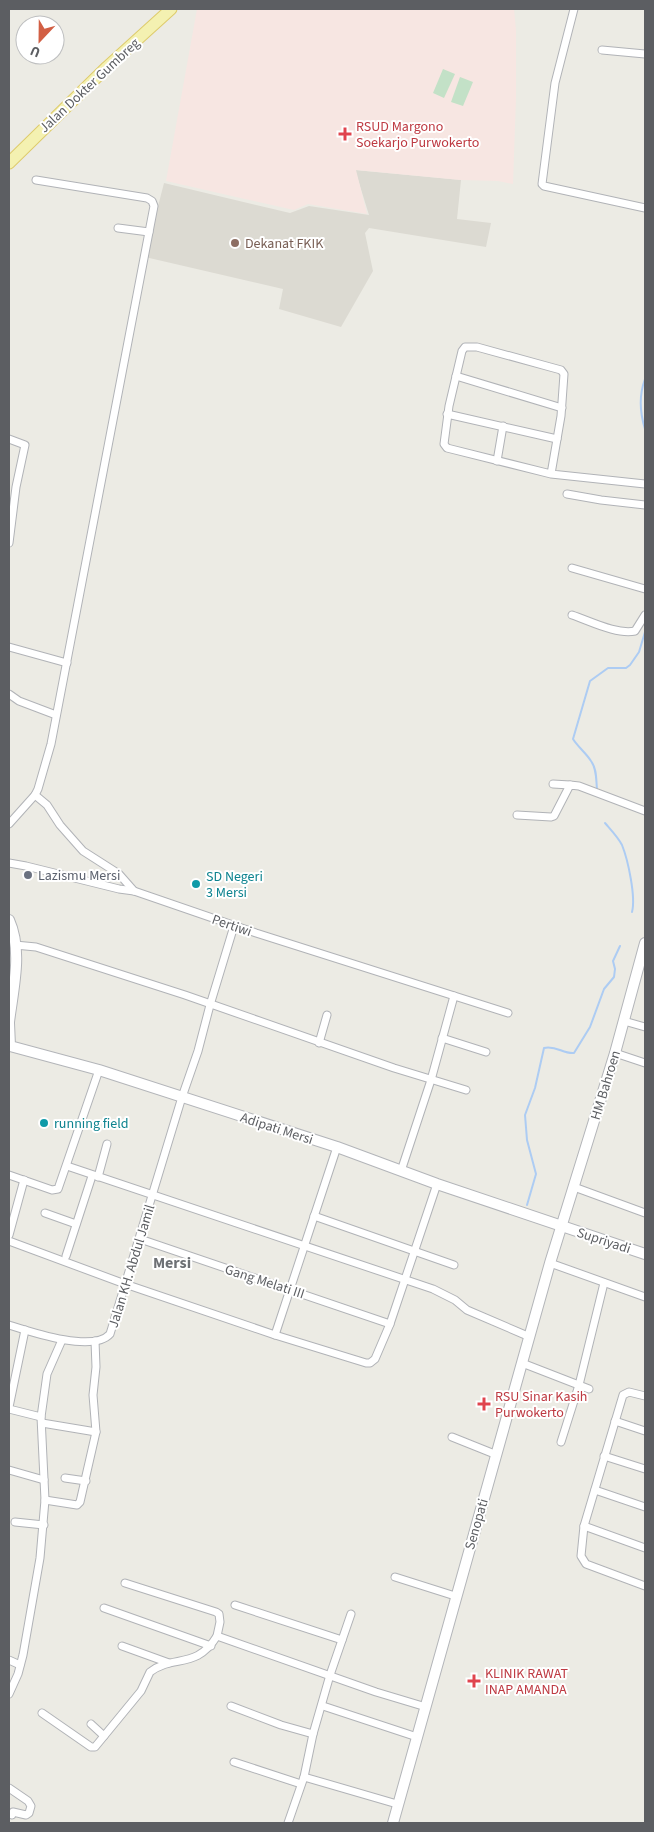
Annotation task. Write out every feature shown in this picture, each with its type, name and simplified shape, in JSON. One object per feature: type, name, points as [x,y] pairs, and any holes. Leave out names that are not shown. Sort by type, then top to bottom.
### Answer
[{"type":"main road","name":"Jalan Dokter Gumbreg","points":[[9,163],[107,67],[171,9]]},
{"type":"street","points":[[574,9],[555,83],[542,184],[645,208]]},
{"type":"street","points":[[602,50],[645,54]]},
{"type":"street","points":[[9,824],[35,795],[51,744],[154,206],[150,200],[36,180]]},
{"type":"street","points":[[118,228],[149,232]]},
{"type":"street","points":[[551,474],[562,408],[564,374],[561,370],[550,366],[470,346],[465,347],[462,351],[447,414],[444,444],[447,448],[551,474],[645,484]]},
{"type":"street","points":[[456,376],[562,408]]},
{"type":"street","points":[[447,414],[556,439]]},
{"type":"street","points":[[497,461],[503,426]]},
{"type":"street","points":[[9,439],[25,445],[16,486],[9,551]]},
{"type":"street","points":[[567,494],[645,505]]},
{"type":"street","points":[[572,568],[645,589]]},
{"type":"street","points":[[572,615],[603,626],[629,632],[635,631],[645,615]]},
{"type":"street","points":[[9,647],[67,662]]},
{"type":"street","points":[[9,694],[20,701],[56,715]]},
{"type":"street","points":[[553,784],[579,786],[645,811]]},
{"type":"street","points":[[518,814],[554,816],[570,785]]},
{"type":"street","points":[[35,795],[47,805],[60,825],[83,852],[119,874],[134,891]]},
{"type":"street","name":"Pertiwi","points":[[9,863],[134,891],[234,926],[508,1013]]},
{"type":"street","name":"Adipati Mersi","points":[[9,920],[11,930],[21,945],[15,973],[9,1023],[13,1048],[99,1070],[337,1147],[562,1227]]},
{"type":"street","name":"Jalan KH. Abdul Jamil","points":[[9,1327],[62,1340],[95,1341],[107,1338],[110,1334],[182,1097],[198,1051],[234,926]]},
{"type":"street","name":"HM Bahroen","points":[[562,1227],[615,1053],[645,943]]},
{"type":"street","points":[[21,945],[210,1005],[318,1043],[466,1090]]},
{"type":"street","points":[[401,1171],[431,1080],[454,996]]},
{"type":"street","points":[[318,1043],[327,1015]]},
{"type":"street","points":[[624,1021],[645,1028]]},
{"type":"street","points":[[442,1038],[486,1052]]},
{"type":"street","points":[[615,1053],[645,1063]]},
{"type":"street","points":[[9,1175],[57,1190],[60,1188],[99,1070]]},
{"type":"street","points":[[66,1256],[76,1224],[107,1144]]},
{"type":"street","points":[[275,1335],[337,1147]]},
{"type":"street","points":[[67,1166],[406,1280],[450,1297],[467,1310],[530,1337]]},
{"type":"street","points":[[9,1235],[24,1180]]},
{"type":"street","points":[[9,1241],[125,1284],[275,1335],[370,1363],[375,1359],[390,1324],[437,1184]]},
{"type":"street","points":[[574,1187],[645,1213]]},
{"type":"street","points":[[45,1212],[76,1224]]},
{"type":"street","points":[[314,1216],[454,1265]]},
{"type":"street","name":"Supriyadi","points":[[562,1227],[645,1254]]},
{"type":"street","name":"Senopati","points":[[393,1823],[455,1596],[562,1227]]},
{"type":"street","name":"Gang Melati III","points":[[140,1239],[390,1324]]},
{"type":"street","points":[[550,1263],[645,1297]]},
{"type":"street","points":[[561,1442],[579,1385],[604,1283]]},
{"type":"street","points":[[25,1330],[9,1405],[41,1420],[96,1432]]},
{"type":"street","points":[[9,1694],[20,1665],[36,1580],[44,1525],[45,1500],[41,1420],[47,1374],[62,1340]]},
{"type":"street","points":[[45,1500],[79,1504],[86,1481],[96,1432],[93,1395],[96,1367],[95,1341]]},
{"type":"street","points":[[522,1363],[590,1389]]},
{"type":"street","points":[[645,1396],[625,1392],[584,1526],[581,1556],[584,1563],[645,1586]]},
{"type":"street","points":[[615,1420],[645,1431]]},
{"type":"street","points":[[452,1438],[497,1455]]},
{"type":"street","points":[[604,1456],[645,1469]]},
{"type":"street","points":[[9,1470],[44,1480]]},
{"type":"street","points":[[65,1478],[86,1481]]},
{"type":"street","points":[[596,1490],[645,1507]]},
{"type":"street","points":[[15,1522],[44,1525]]},
{"type":"street","points":[[584,1526],[645,1548]]},
{"type":"street","points":[[395,1577],[455,1596]]},
{"type":"street","points":[[42,1713],[93,1747],[96,1747],[141,1691],[150,1672],[169,1663],[190,1660],[211,1646],[217,1636],[220,1622],[219,1614],[125,1583]]},
{"type":"street","points":[[235,1604],[342,1640]]},
{"type":"street","points":[[104,1608],[211,1646]]},
{"type":"street","points":[[288,1823],[303,1780],[313,1734],[323,1706],[330,1676],[351,1614]]},
{"type":"street","points":[[217,1636],[330,1676],[426,1707]]},
{"type":"street","points":[[122,1646],[169,1663]]},
{"type":"street","points":[[9,1660],[20,1665]]},
{"type":"street","points":[[232,1706],[282,1725],[313,1734]]},
{"type":"street","points":[[323,1706],[417,1737]]},
{"type":"street","points":[[91,1724],[104,1736]]},
{"type":"street","points":[[234,1762],[397,1804]]},
{"type":"street","points":[[9,1788],[28,1800],[31,1806],[29,1813],[26,1815],[13,1812],[12,1815]]},
{"type":"shaded area","name":"RSUD Margono Soekarjo Purwokerto","points":[[197,9],[514,9],[516,30],[516,98],[513,184],[498,181],[461,180],[356,170],[367,214],[308,204],[294,210],[166,181]]},
{"type":"shaded area","points":[[355,170],[461,180],[457,219],[491,223],[486,247],[369,228],[365,233],[373,271],[341,327],[279,309],[283,289],[145,257],[164,183],[290,213],[309,206],[369,215]]},
{"type":"green space","points":[[443,69],[455,74],[444,98],[433,93]]},
{"type":"green space","points":[[460,77],[473,82],[463,106],[451,102]]},
{"type":"waterway","points":[[645,379],[641,404],[645,429]]},
{"type":"waterway","points":[[597,789],[593,764],[573,739],[590,681],[608,668],[626,668],[630,665],[639,652],[645,632]]},
{"type":"waterway","points":[[605,823],[622,845],[632,888],[632,912]]},
{"type":"waterway","points":[[527,1205],[536,1174],[527,1140],[525,1115],[535,1088],[544,1048],[548,1047],[574,1053],[590,1027],[604,989],[614,977],[613,961],[620,946]]},
{"type":"place","name":"RSUD Margono Soekarjo Purwokerto","points":[[345,134]]},
{"type":"place","name":"Dekanat FKIK","points":[[235,243]]},
{"type":"place","name":"Lazismu Mersi","points":[[28,875]]},
{"type":"place","name":"SD Negeri 3 Mersi","points":[[196,884]]},
{"type":"place","name":"running field","points":[[44,1123]]},
{"type":"place","name":"RSU Sinar Kasih Purwokerto","points":[[484,1404]]},
{"type":"place","name":"KLINIK RAWAT INAP AMANDA","points":[[474,1681]]},
{"type":"district","name":"Mersi","points":[[172,1262]]}]
